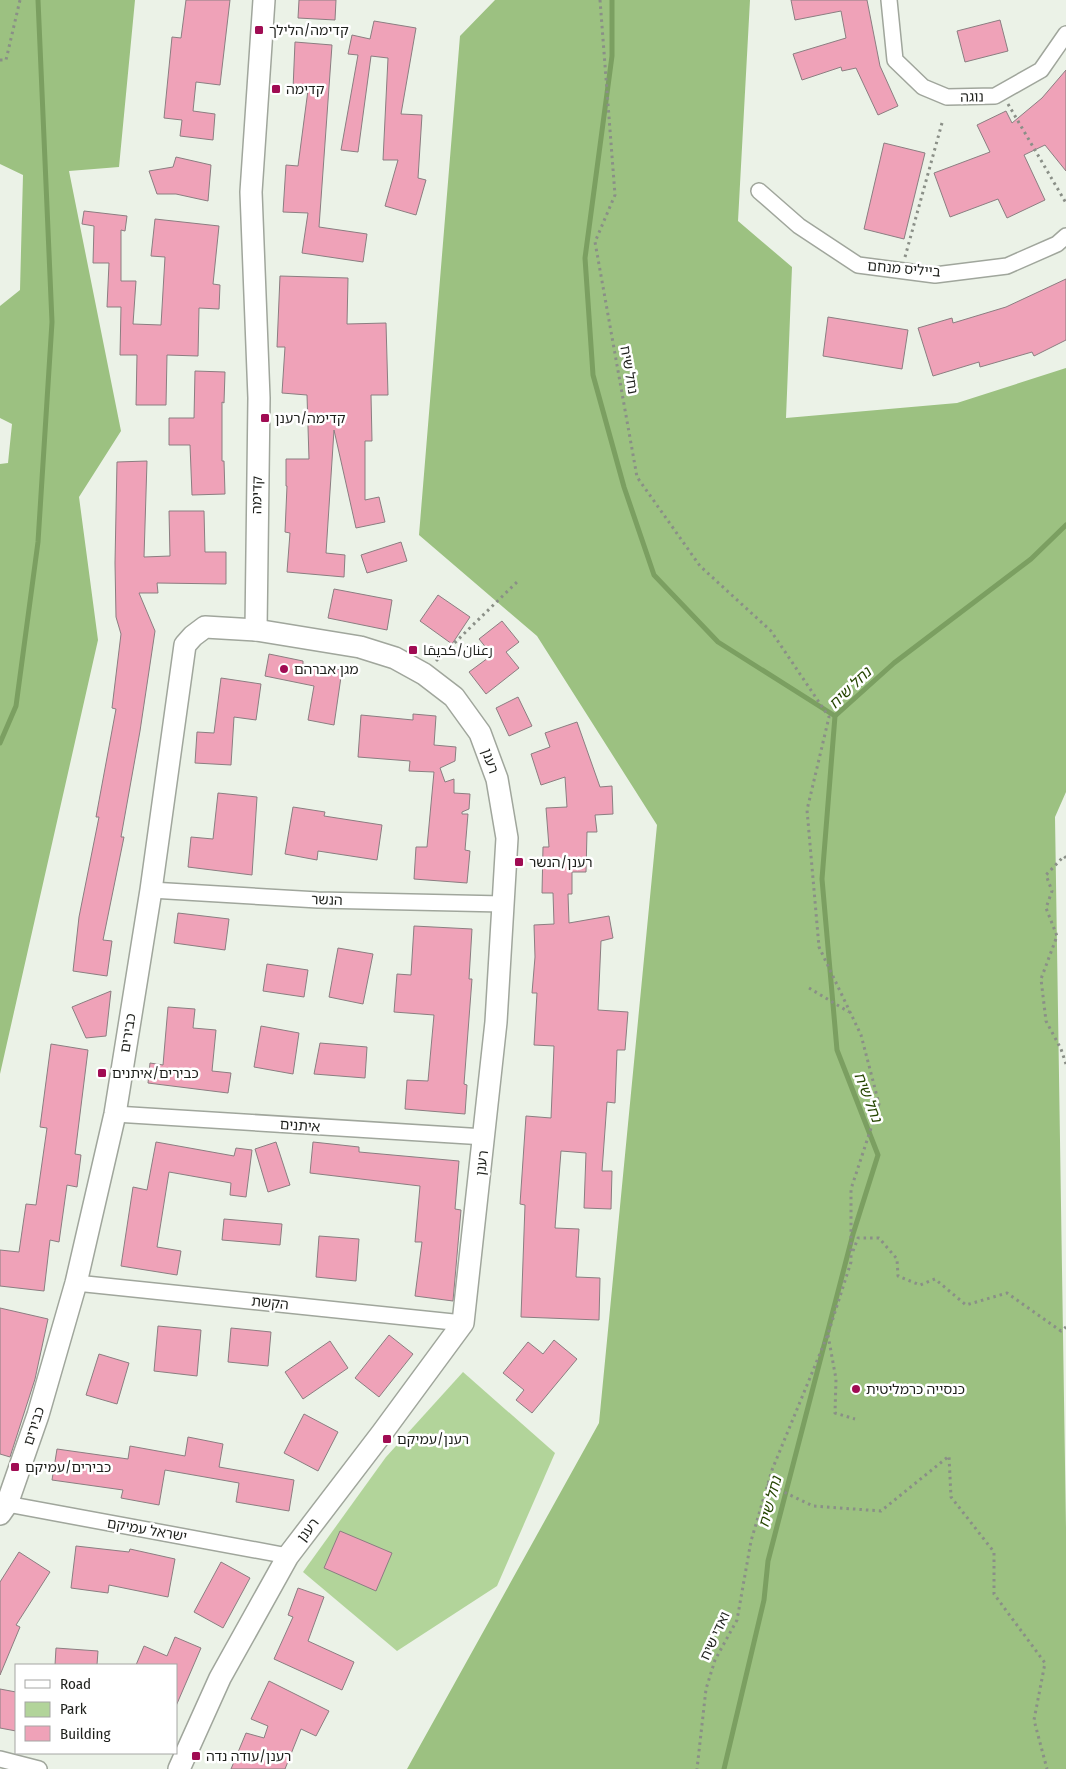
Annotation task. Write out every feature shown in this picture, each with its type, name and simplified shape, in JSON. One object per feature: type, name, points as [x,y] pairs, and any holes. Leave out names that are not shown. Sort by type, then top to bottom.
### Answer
[{"type":"street","name":"קדימה","points":[[256,630],[259,398],[251,192],[264,0]]},
{"type":"street","name":"נוגה","points":[[889,0],[895,60],[923,86],[947,97],[995,96],[1040,70],[1066,34]]},
{"type":"street","name":"בייליס מנחם","points":[[758,191],[799,226],[858,265],[935,275],[1007,266],[1057,244],[1066,236]]},
{"type":"street","name":"כבירים","points":[[4,1509],[38,1415],[76,1283],[115,1114],[151,890],[186,645],[193,636],[206,627],[256,630]]},
{"type":"street","name":"רענן","points":[[179,1769],[220,1678],[288,1556],[463,1323],[485,1137],[496,1022],[506,838],[497,778],[480,733],[454,697],[424,674],[395,658],[360,647],[256,630]]},
{"type":"street","name":"הנשר","points":[[151,890],[318,900],[503,904]]},
{"type":"street","name":"איתנים","points":[[115,1114],[485,1137]]},
{"type":"street","name":"הקשת","points":[[76,1283],[463,1323]]},
{"type":"street","name":"ישראל עמיקם","points":[[4,1509],[288,1556]]},
{"type":"street","points":[[0,1759],[39,1769]]},
{"type":"path","points":[[0,60],[6,60],[20,0]]},
{"type":"path","name":"נחל שיח","points":[[600,0],[615,195],[595,242],[637,477],[700,566],[771,631],[829,716],[807,810],[819,947],[861,1036],[879,1104],[850,1189],[851,1262],[828,1334],[767,1484],[751,1541]]},
{"type":"path","points":[[1002,92],[1066,204]]},
{"type":"path","points":[[901,271],[942,123]]},
{"type":"path","points":[[424,674],[518,581]]},
{"type":"path","points":[[1066,858],[1064,856],[1046,875],[1052,891],[1046,908],[1058,936],[1041,979],[1046,1021],[1062,1048],[1066,1064]]},
{"type":"path","points":[[809,988],[850,1012]]},
{"type":"path","points":[[851,1255],[858,1238],[879,1238],[897,1259],[898,1276],[920,1285],[935,1279],[966,1305],[1007,1293],[1061,1331],[1066,1327]]},
{"type":"path","points":[[828,1334],[836,1379],[835,1413],[855,1419]]},
{"type":"path","points":[[767,1484],[813,1506],[881,1511],[949,1456],[951,1498],[994,1552],[994,1594],[1045,1663],[1034,1720],[1047,1769]]},
{"type":"path","name":"ואדי שיח","points":[[697,1769],[706,1689],[715,1660],[737,1620],[751,1541]]},
{"type":"green space","points":[[0,0],[135,0],[119,167],[69,171],[121,431],[79,497],[98,640],[0,1074],[0,464],[8,463],[12,424],[0,418],[0,306],[20,290],[23,175],[0,164]]},
{"type":"green space","points":[[495,0],[750,0],[738,221],[792,267],[786,418],[957,403],[1066,368],[1066,792],[1055,817],[1066,1528],[1066,1769],[407,1769],[599,1423],[657,825],[537,636],[419,535],[460,36]]},
{"type":"green space","points":[[463,1372],[555,1453],[497,1586],[397,1651],[303,1572],[386,1457]]},
{"type":"building","points":[[186,0],[230,0],[220,85],[196,82],[193,111],[215,114],[213,140],[180,136],[182,120],[164,118],[172,37],[181,38]]},
{"type":"building","points":[[299,0],[336,0],[335,20],[298,18]]},
{"type":"building","points":[[791,0],[867,0],[880,66],[898,106],[878,115],[856,68],[842,71],[841,67],[802,80],[793,54],[846,38],[841,11],[795,20]]},
{"type":"building","points":[[1000,20],[1008,51],[965,62],[957,31]]},
{"type":"building","points":[[374,21],[416,28],[401,114],[422,115],[418,178],[426,180],[416,215],[385,206],[398,160],[383,160],[388,58],[371,56],[358,152],[341,150],[358,55],[348,54],[352,35],[370,39]]},
{"type":"building","points":[[295,42],[332,45],[319,227],[367,234],[363,262],[302,253],[308,213],[283,212],[286,165],[298,166],[308,90],[293,89]]},
{"type":"building","points":[[1066,70],[1066,171],[1045,145],[1024,155],[1045,200],[1007,218],[998,199],[950,217],[934,173],[990,152],[977,125],[1006,111],[1012,123],[1042,98]]},
{"type":"building","points":[[884,143],[925,153],[904,239],[864,229]]},
{"type":"building","points":[[176,157],[211,165],[208,201],[176,194],[157,194],[149,171],[173,167]]},
{"type":"building","points":[[84,211],[127,216],[125,231],[121,230],[121,281],[136,281],[133,324],[161,325],[165,257],[151,256],[155,219],[219,226],[213,284],[220,285],[219,309],[199,308],[198,356],[167,355],[166,405],[136,405],[137,355],[120,355],[121,307],[107,307],[109,263],[93,263],[94,226],[82,224]]},
{"type":"building","points":[[280,276],[348,278],[347,324],[386,323],[388,395],[371,395],[372,441],[365,441],[365,500],[379,497],[385,522],[356,528],[334,430],[326,553],[345,555],[344,577],[287,572],[290,533],[285,532],[286,459],[309,459],[307,395],[282,393],[285,347],[277,347]]},
{"type":"building","points":[[1066,279],[1066,340],[1034,356],[1032,352],[980,367],[979,362],[933,376],[918,328],[952,318],[953,323],[1006,307]]},
{"type":"building","points":[[828,317],[908,330],[902,369],[823,356]]},
{"type":"building","points":[[195,371],[225,372],[224,403],[222,402],[222,461],[224,461],[225,494],[192,495],[190,445],[169,445],[169,418],[194,418]]},
{"type":"building","points":[[147,461],[144,557],[170,556],[169,511],[204,511],[205,552],[226,552],[226,584],[157,583],[158,593],[139,593],[155,631],[121,837],[124,837],[103,940],[112,941],[107,976],[73,971],[79,917],[99,817],[96,817],[116,709],[112,708],[121,634],[116,617],[117,462]]},
{"type":"building","points":[[401,542],[407,561],[367,573],[361,555]]},
{"type":"building","points":[[334,589],[392,600],[387,630],[328,618]]},
{"type":"building","points":[[438,595],[470,617],[452,644],[420,621]]},
{"type":"building","points":[[502,621],[519,642],[506,652],[519,668],[486,694],[469,672],[492,655],[479,639]]},
{"type":"building","points":[[269,654],[303,661],[303,664],[342,670],[334,725],[308,720],[314,686],[265,676]]},
{"type":"building","points":[[221,678],[261,684],[256,720],[234,717],[231,765],[195,763],[197,732],[214,733]]},
{"type":"building","points":[[518,697],[532,726],[509,736],[496,708]]},
{"type":"building","points":[[413,714],[436,716],[434,745],[456,747],[455,761],[440,768],[445,782],[454,779],[454,793],[470,794],[469,809],[462,812],[462,814],[468,814],[465,850],[470,851],[467,883],[414,879],[416,847],[427,847],[434,772],[409,771],[410,761],[358,757],[361,715],[413,720]]},
{"type":"building","points":[[577,722],[600,787],[612,786],[613,814],[595,815],[597,832],[587,832],[586,872],[572,872],[572,894],[568,894],[569,923],[609,916],[613,938],[601,941],[598,1010],[628,1012],[625,1050],[617,1050],[615,1103],[607,1102],[602,1171],[612,1171],[611,1209],[584,1208],[586,1153],[561,1151],[555,1228],[579,1229],[576,1277],[600,1278],[599,1320],[521,1317],[525,1205],[520,1204],[526,1116],[551,1118],[554,1046],[534,1045],[537,993],[532,993],[535,957],[534,925],[554,924],[553,893],[542,893],[543,847],[549,847],[546,808],[567,807],[565,777],[541,785],[531,754],[550,747],[545,733]]},
{"type":"building","points":[[218,793],[257,797],[252,875],[188,867],[191,837],[213,839]]},
{"type":"building","points":[[293,807],[325,812],[324,816],[382,825],[377,860],[318,851],[317,860],[285,854]]},
{"type":"building","points":[[178,913],[229,919],[225,950],[174,943]]},
{"type":"building","points":[[414,926],[472,929],[469,979],[472,979],[464,1084],[467,1085],[465,1114],[405,1109],[407,1080],[428,1081],[434,1015],[394,1012],[397,974],[411,975]]},
{"type":"building","points":[[338,948],[373,954],[363,1004],[329,997]]},
{"type":"building","points":[[267,964],[308,970],[304,997],[263,991]]},
{"type":"building","points":[[111,991],[106,1036],[86,1038],[72,1007]]},
{"type":"building","points":[[168,1007],[195,1009],[193,1028],[216,1030],[212,1071],[231,1073],[228,1093],[148,1083],[150,1063],[163,1065]]},
{"type":"building","points":[[261,1026],[299,1033],[293,1074],[254,1067]]},
{"type":"building","points":[[320,1043],[367,1047],[365,1078],[314,1074]]},
{"type":"building","points":[[51,1044],[88,1050],[75,1154],[81,1155],[77,1187],[67,1185],[59,1242],[50,1240],[44,1291],[0,1286],[0,1250],[19,1252],[26,1204],[36,1205],[47,1128],[40,1127]]},
{"type":"building","points":[[156,1142],[234,1156],[236,1148],[252,1150],[246,1197],[230,1195],[231,1183],[169,1172],[157,1247],[181,1251],[177,1275],[121,1266],[133,1187],[147,1190]]},
{"type":"building","points":[[276,1142],[290,1185],[268,1192],[255,1149]]},
{"type":"building","points":[[313,1142],[359,1147],[359,1152],[459,1161],[455,1209],[461,1210],[453,1301],[415,1296],[422,1242],[415,1242],[420,1186],[310,1173]]},
{"type":"building","points":[[224,1219],[282,1224],[280,1245],[222,1240]]},
{"type":"building","points":[[319,1236],[359,1239],[356,1281],[316,1277]]},
{"type":"building","points":[[0,1308],[48,1319],[35,1379],[10,1457],[0,1454]]},
{"type":"building","points":[[158,1326],[201,1330],[197,1376],[154,1371]]},
{"type":"building","points":[[231,1328],[271,1332],[268,1366],[228,1362]]},
{"type":"building","points":[[389,1335],[413,1354],[379,1397],[355,1378]]},
{"type":"building","points":[[554,1340],[577,1359],[532,1413],[516,1400],[524,1390],[503,1373],[528,1342],[543,1354]]},
{"type":"building","points":[[330,1341],[348,1368],[303,1399],[285,1372]]},
{"type":"building","points":[[99,1354],[129,1363],[117,1404],[86,1395]]},
{"type":"building","points":[[304,1414],[338,1432],[318,1471],[284,1453]]},
{"type":"building","points":[[188,1437],[223,1444],[219,1467],[294,1480],[289,1511],[236,1502],[239,1483],[165,1470],[159,1505],[121,1498],[123,1490],[52,1480],[57,1449],[128,1459],[130,1446],[185,1456]]},
{"type":"building","points":[[340,1531],[392,1553],[376,1591],[324,1568]]},
{"type":"building","points":[[76,1546],[129,1552],[130,1549],[175,1559],[168,1597],[109,1585],[108,1593],[71,1588]]},
{"type":"building","points":[[19,1552],[50,1572],[16,1625],[20,1627],[0,1675],[0,1582]]},
{"type":"building","points":[[221,1562],[250,1578],[223,1628],[194,1612]]},
{"type":"building","points":[[298,1588],[324,1597],[308,1641],[354,1662],[342,1690],[274,1659],[293,1617],[288,1615]]},
{"type":"building","points":[[175,1637],[201,1648],[178,1701],[178,1664],[136,1664],[144,1646],[167,1656]]},
{"type":"building","points":[[56,1648],[98,1651],[97,1664],[55,1664]]},
{"type":"building","points":[[269,1681],[329,1711],[316,1736],[301,1729],[285,1769],[231,1769],[246,1733],[264,1738],[268,1726],[251,1719]]},
{"type":"building","points":[[0,1689],[15,1692],[15,1731],[0,1728]]},
{"type":"waterway","points":[[0,743],[16,706],[38,542],[52,322],[38,0]]},
{"type":"waterway","points":[[612,0],[612,56],[585,258],[593,375],[624,487],[654,575],[718,642],[835,716]]},
{"type":"waterway","name":"נחל שיח","points":[[724,1769],[764,1600],[768,1561],[853,1234],[878,1155],[837,1050],[822,879],[835,716],[894,663],[1031,559],[1066,525]]},
{"type":"place","name":"קדימה/הלילך","points":[[259,30]]},
{"type":"place","name":"קדימה","points":[[276,89]]},
{"type":"place","name":"קדימה/רענן","points":[[265,418]]},
{"type":"place","name":"رعنان/كديمَا","points":[[413,650]]},
{"type":"place","name":"מגן אברהם","points":[[284,669]]},
{"type":"place","name":"רענן/הנשר","points":[[519,862]]},
{"type":"place","name":"כבירים/איתנים","points":[[102,1073]]},
{"type":"place","name":"כנסייה כרמליטית","points":[[856,1389]]},
{"type":"place","name":"רענן/עמיקם","points":[[387,1439]]},
{"type":"place","name":"כבירים/עמיקם","points":[[15,1467]]},
{"type":"place","name":"רענן/עודה נדה","points":[[196,1756]]}]
